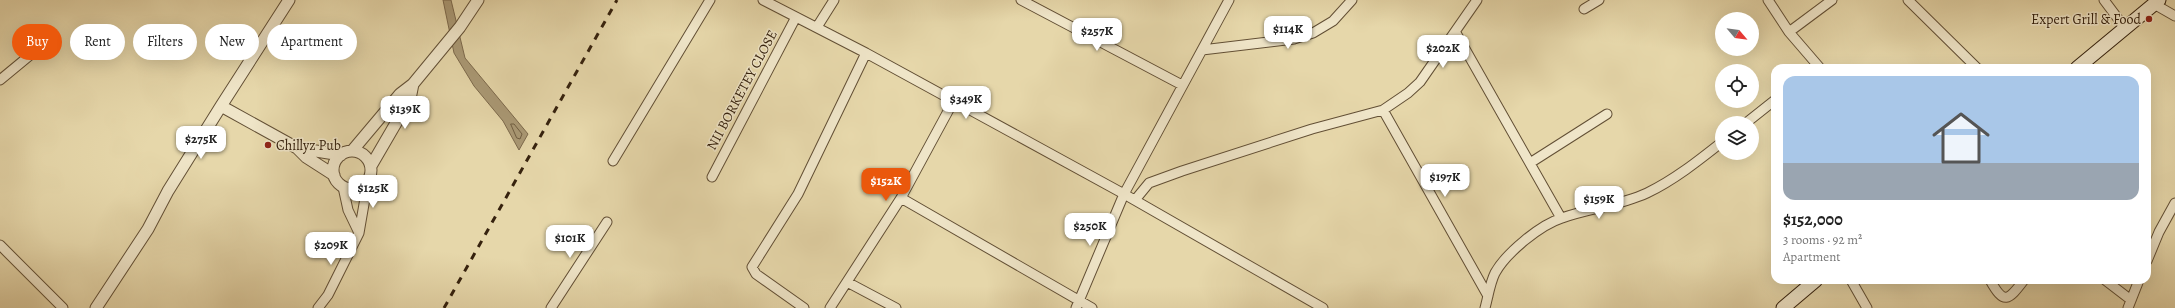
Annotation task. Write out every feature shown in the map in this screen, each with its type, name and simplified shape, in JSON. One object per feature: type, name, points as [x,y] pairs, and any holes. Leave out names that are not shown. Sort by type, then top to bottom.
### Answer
[{"type":"main road","points":[[2082,64],[2156,2]]},
{"type":"main road","points":[[1790,306],[1812,284]]},
{"type":"street","points":[[96,308],[148,228],[168,191],[289,0]]},
{"type":"street","points":[[297,148],[341,155],[352,151],[400,94],[414,84],[460,27],[478,0]]},
{"type":"street","points":[[613,161],[710,0]]},
{"type":"street","points":[[763,0],[866,53],[953,102],[1135,200],[1308,304],[1323,308]]},
{"type":"street","points":[[817,28],[834,0]]},
{"type":"street","points":[[1021,0],[1182,85]]},
{"type":"street","points":[[1077,305],[1124,194],[1229,0]]},
{"type":"street","points":[[1202,50],[1294,39],[1313,33],[1333,21],[1352,0]]},
{"type":"street","points":[[1584,9],[1599,0]]},
{"type":"street","points":[[1768,0],[1788,32],[1815,64]]},
{"type":"street","points":[[1788,32],[1832,0]]},
{"type":"street","points":[[1908,0],[1974,64]]},
{"type":"street","points":[[2104,0],[2125,28]]},
{"type":"street","points":[[1135,200],[1149,183],[1182,171],[1312,129],[1383,110],[1408,93],[1420,82],[1456,33],[1473,1]]},
{"type":"street","points":[[2156,2],[2175,16]]},
{"type":"street","name":"NII BORKETEY CLOSE","points":[[712,177],[796,17]]},
{"type":"street","points":[[1456,33],[1561,218]]},
{"type":"street","points":[[804,308],[756,274],[752,267],[798,194],[866,53]]},
{"type":"street","points":[[0,80],[24,60]]},
{"type":"street","points":[[318,308],[328,295],[359,233],[371,166],[410,99],[414,84]]},
{"type":"street","points":[[830,308],[901,198],[953,102]]},
{"type":"street","points":[[1755,116],[1771,103]]},
{"type":"street","points":[[221,106],[297,148],[306,157],[334,175],[343,187],[348,210],[359,233]]},
{"type":"street","points":[[1383,110],[1488,296]]},
{"type":"street","points":[[1530,163],[1607,114]]},
{"type":"street","points":[[1485,308],[1495,274],[1507,256],[1530,236],[1561,218],[1618,204],[1647,193],[1689,169],[1715,148]]},
{"type":"street","points":[[352,151],[364,155],[371,166]]},
{"type":"street","points":[[334,175],[334,164],[341,155]]},
{"type":"street","points":[[343,187],[357,189],[368,181]]},
{"type":"street","points":[[901,198],[1077,305],[1092,308]]},
{"type":"street","points":[[2151,253],[2174,205]]},
{"type":"street","points":[[551,308],[607,222]]},
{"type":"street","points":[[0,245],[63,308]]},
{"type":"street","points":[[847,282],[896,308]]},
{"type":"street","points":[[1853,284],[1867,308]]},
{"type":"street","points":[[1992,284],[1999,295],[2005,297],[2011,296],[2021,284]]},
{"type":"street","points":[[2109,284],[2130,304],[2138,284]]},
{"type":"water","points":[[443,0],[451,0],[465,58],[528,134],[519,150],[503,121],[474,86],[454,53]]},
{"type":"railway","points":[[444,308],[617,0]]},
{"type":"place","name":"Expert Grill & Food","points":[[2149,19]]},
{"type":"place","name":"Chillyz Pub","points":[[268,145]]}]
